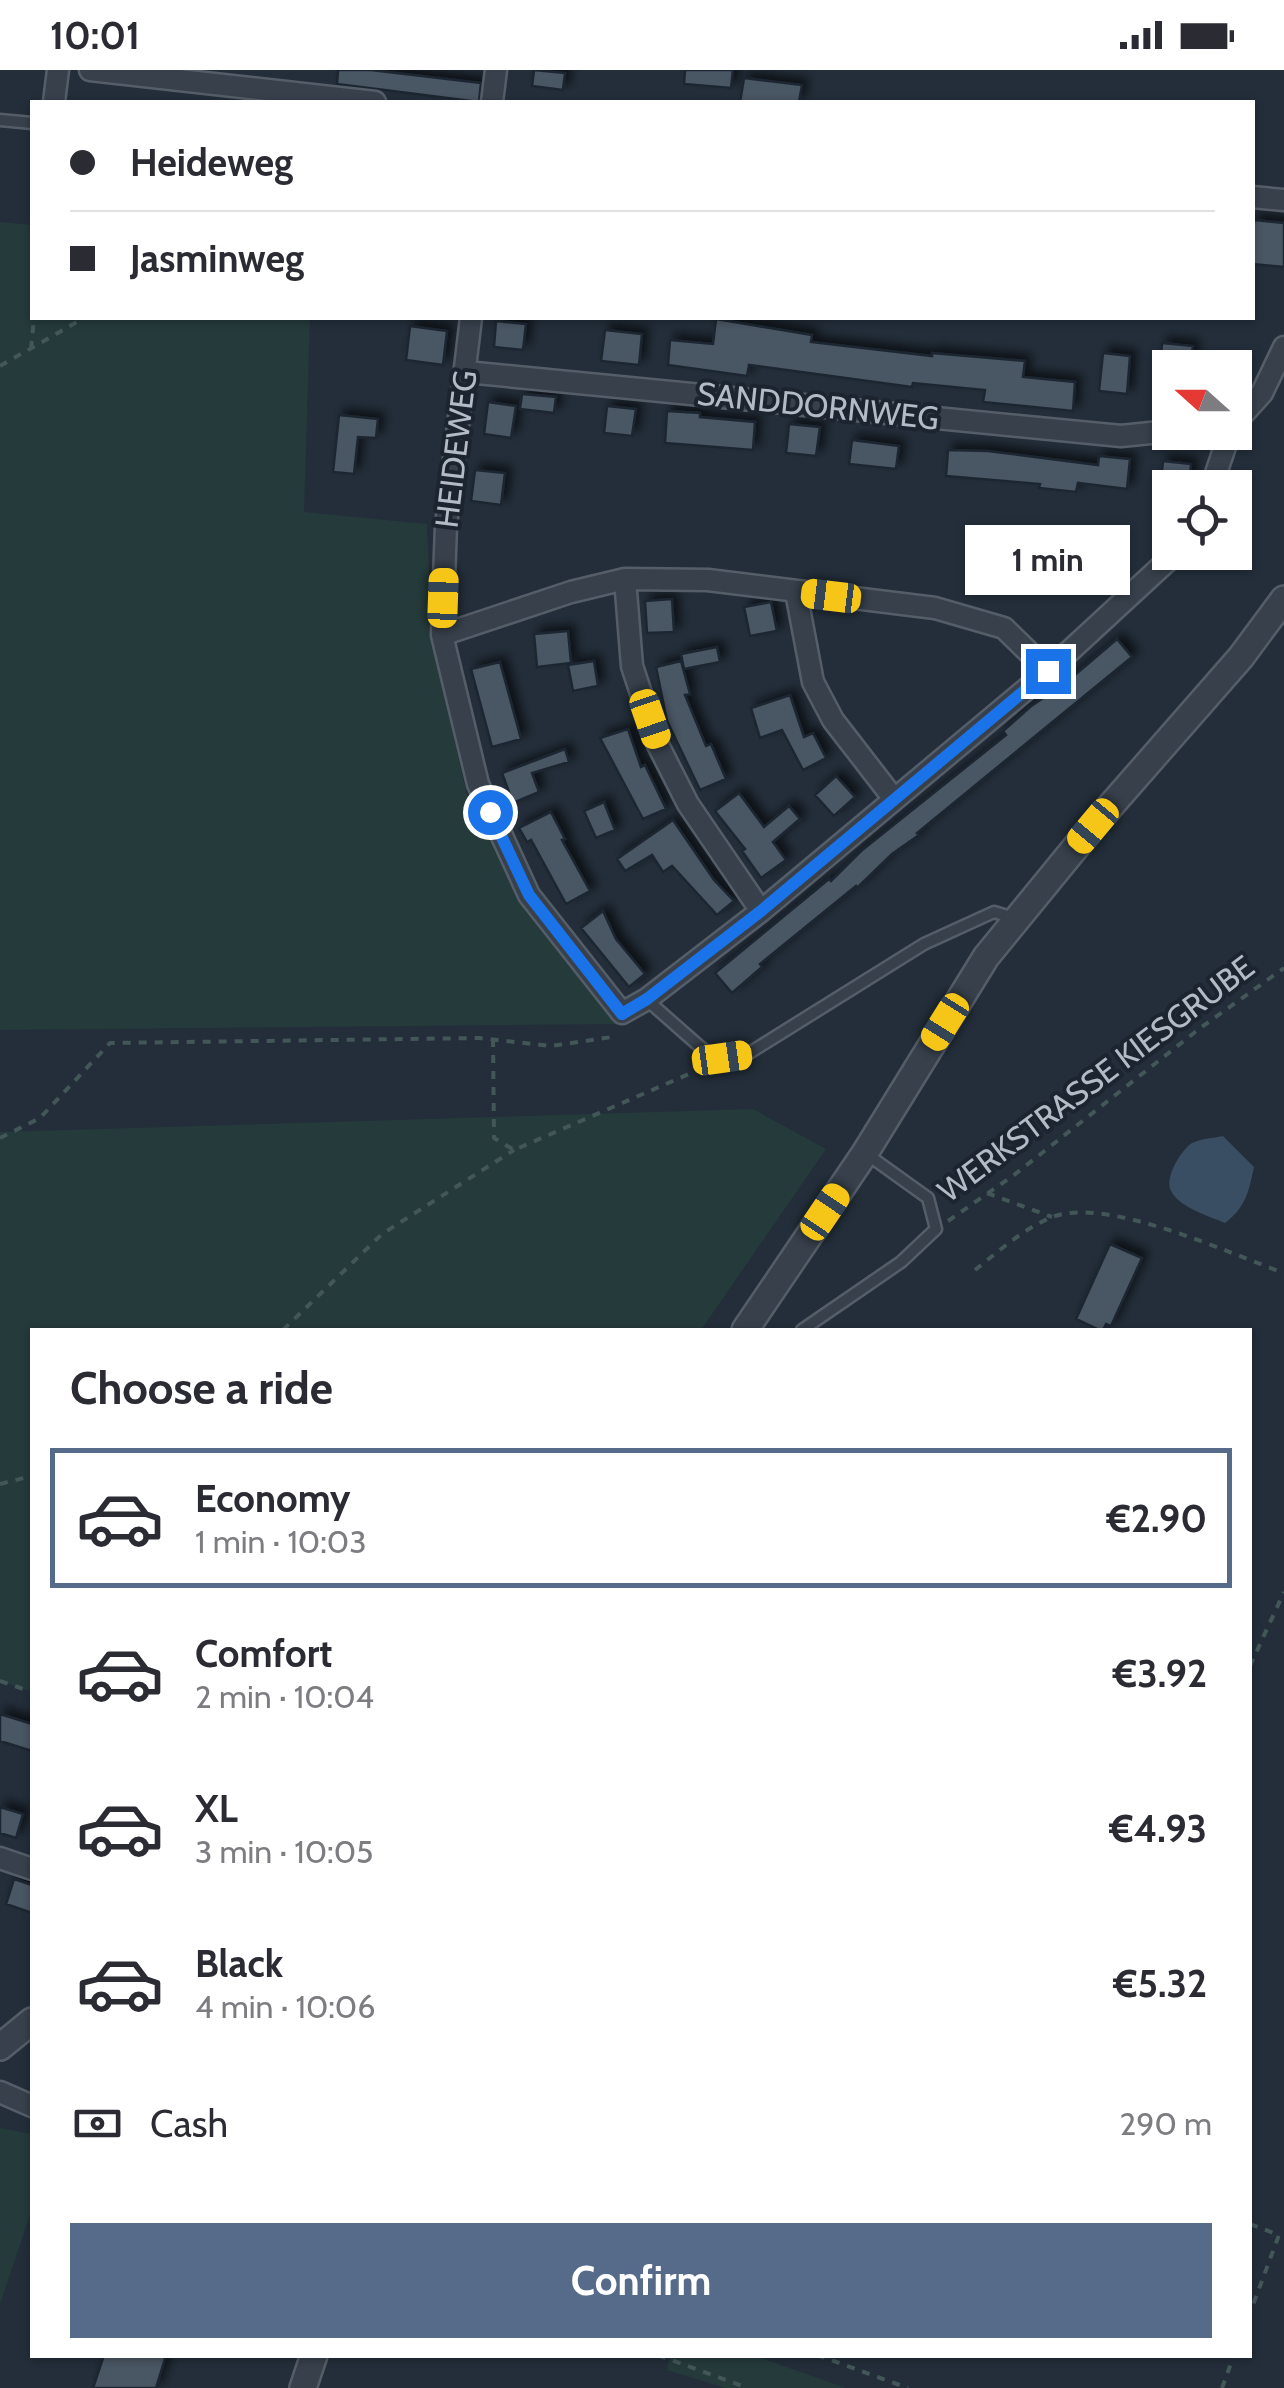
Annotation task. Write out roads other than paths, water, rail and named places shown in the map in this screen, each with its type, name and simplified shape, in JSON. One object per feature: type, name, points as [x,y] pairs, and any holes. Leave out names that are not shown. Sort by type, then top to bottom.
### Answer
[{"type":"street","points":[[54,100],[58,70]]},
{"type":"street","points":[[90,70],[357,100]]},
{"type":"street","points":[[492,100],[496,70]]},
{"type":"street","points":[[1255,197],[1284,200]]},
{"type":"street","name":"HEIDEWEG","points":[[471,320],[446,525],[442,635],[478,784],[529,895],[622,1014],[647,999]]},
{"type":"street","points":[[1252,403],[1262,392],[1284,346]]},
{"type":"street","name":"SANDDORNWEG","points":[[466,372],[1120,436],[1152,433]]},
{"type":"street","points":[[647,999],[761,911],[1048,671],[1157,570]]},
{"type":"street","points":[[442,635],[571,592],[625,579],[708,580],[935,608],[1004,628],[1048,671]]},
{"type":"street","points":[[625,579],[632,666],[658,745],[688,804],[761,911]]},
{"type":"street","points":[[796,592],[813,682],[833,720],[894,800]]},
{"type":"street","points":[[746,1328],[865,1153],[986,957],[1015,918],[1241,657],[1284,599]]},
{"type":"street","points":[[0,1858],[30,1868]]},
{"type":"street","points":[[0,2047],[30,2022]]},
{"type":"street","points":[[0,2092],[30,2105]]},
{"type":"street","points":[[303,2388],[313,2358]]},
{"type":"lane","points":[[0,120],[30,123]]},
{"type":"lane","points":[[647,999],[706,1052],[722,1058],[746,1055],[840,994],[966,923],[994,912],[1015,918]]},
{"type":"lane","points":[[805,1328],[902,1262],[936,1229],[928,1198],[865,1153]]},
{"type":"water","points":[[1223,1136],[1254,1167],[1246,1198],[1225,1223],[1181,1202],[1169,1185],[1175,1165],[1192,1143]]}]
